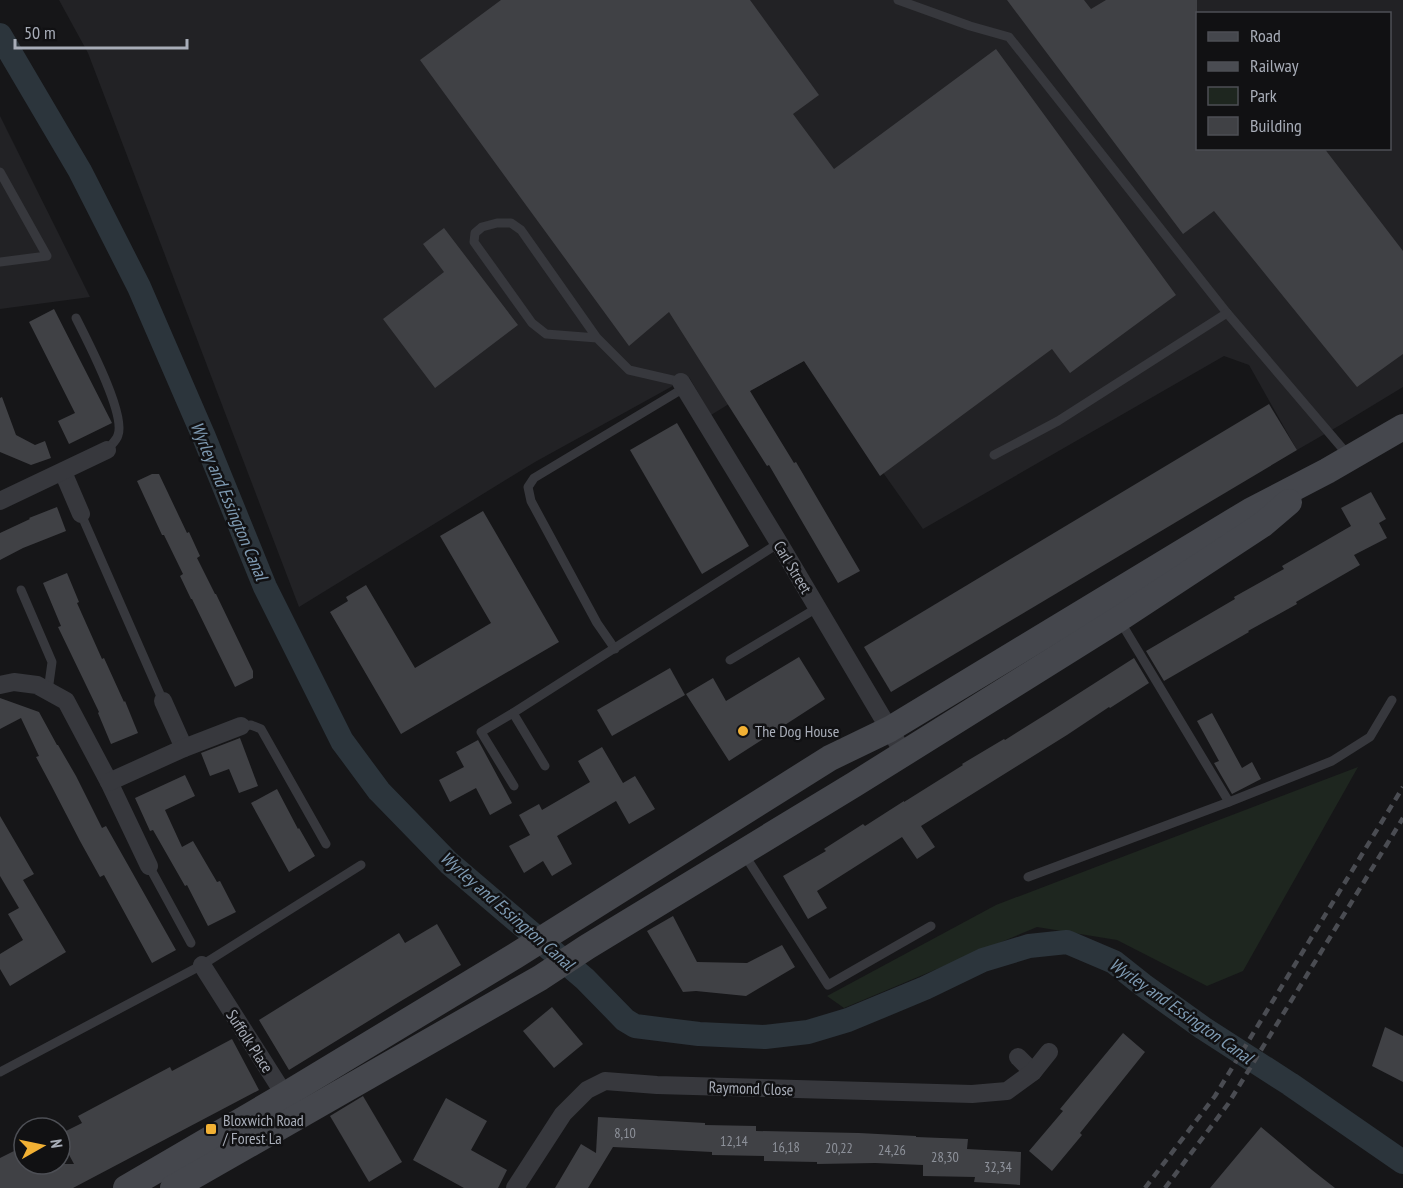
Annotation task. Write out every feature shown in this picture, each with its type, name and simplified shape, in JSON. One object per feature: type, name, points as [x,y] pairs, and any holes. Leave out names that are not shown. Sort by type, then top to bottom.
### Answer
[{"type":"main road","points":[[173,1188],[418,1015],[830,758],[890,729],[1250,511],[1327,471],[1403,427]]},
{"type":"main road","points":[[126,1188],[434,1039],[543,976],[1119,619],[1262,525],[1327,471]]},
{"type":"main road","points":[[418,1015],[434,1039]]},
{"type":"street","name":"Carl Street","points":[[682,385],[904,754]]},
{"type":"street","points":[[0,501],[107,450]]},
{"type":"street","points":[[63,472],[81,513]]},
{"type":"street","points":[[0,685],[14,682],[37,684],[66,701],[109,782],[149,866]]},
{"type":"street","points":[[163,701],[184,748]]},
{"type":"street","points":[[109,782],[184,748],[241,726]]},
{"type":"street","name":"Suffolk Place","points":[[202,965],[292,1106]]},
{"type":"street","name":"Raymond Close","points":[[514,1188],[563,1114],[587,1090],[605,1081],[657,1085],[972,1094],[1007,1091],[1033,1072],[1049,1052]]},
{"type":"street","points":[[1018,1057],[1033,1072]]},
{"type":"lane","points":[[898,0],[970,26],[1009,37],[1227,312],[1350,457]]},
{"type":"lane","points":[[0,172],[47,256],[0,262]]},
{"type":"lane","points":[[597,338],[546,334],[532,323],[474,242],[475,233],[482,227],[497,223],[511,224],[521,230],[597,338],[629,370],[682,385]]},
{"type":"lane","points":[[994,455],[1058,421],[1227,312]]},
{"type":"lane","points":[[76,318],[114,400],[120,420],[118,435],[107,450]]},
{"type":"lane","points":[[615,649],[597,623],[536,512],[528,487],[534,478],[682,385]]},
{"type":"lane","points":[[81,513],[163,701]]},
{"type":"lane","points":[[514,786],[481,732],[779,543]]},
{"type":"lane","points":[[21,590],[52,662],[48,691]]},
{"type":"lane","points":[[730,660],[818,608]]},
{"type":"lane","points":[[1119,619],[1229,802]]},
{"type":"lane","points":[[1028,877],[1229,802],[1332,760],[1370,737],[1392,700]]},
{"type":"lane","points":[[513,713],[545,766]]},
{"type":"lane","points":[[241,726],[251,725],[261,729],[326,844]]},
{"type":"lane","points":[[742,852],[828,985],[931,926]]},
{"type":"lane","points":[[0,1072],[202,965],[361,865]]},
{"type":"lane","points":[[149,866],[191,943]]},
{"type":"shaded area","points":[[59,0],[1403,0],[1403,387],[1297,450],[1249,365],[1224,356],[923,529],[804,361],[711,415],[689,377],[535,462],[299,607],[88,53]]},
{"type":"shaded area","points":[[0,116],[90,297],[0,309]]},
{"type":"green space","points":[[1358,767],[1243,971],[1207,986],[1117,940],[1037,927],[844,1008],[827,996],[996,905]]},
{"type":"building","points":[[501,0],[750,0],[819,95],[793,114],[834,169],[996,49],[1176,295],[1070,373],[1052,349],[880,476],[804,361],[750,391],[794,463],[796,462],[860,571],[838,583],[769,465],[767,466],[669,312],[629,346],[420,60]]},
{"type":"building","points":[[1007,0],[1084,0],[1091,9],[1106,0],[1197,0],[1196,150],[1326,150],[1403,251],[1403,354],[1357,387],[1214,211],[1183,234]]},
{"type":"building","points":[[444,228],[518,325],[435,388],[383,319],[444,272],[423,244]]},
{"type":"building","points":[[54,309],[112,423],[69,444],[58,421],[75,413],[29,322]]},
{"type":"building","points":[[2,397],[16,435],[35,445],[45,441],[51,458],[31,465],[0,452],[0,398]]},
{"type":"building","points":[[1269,404],[1297,450],[891,692],[864,647]]},
{"type":"building","points":[[677,423],[749,546],[702,574],[630,450]]},
{"type":"building","points":[[152,474],[159,474],[187,533],[189,532],[200,556],[197,558],[253,671],[253,678],[235,687],[180,576],[183,574],[137,481]]},
{"type":"building","points":[[1371,492],[1386,519],[1379,523],[1387,538],[1354,555],[1360,565],[1164,681],[1146,651],[1235,599],[1234,597],[1284,569],[1282,566],[1351,526],[1341,508]]},
{"type":"building","points":[[57,507],[66,531],[0,560],[0,533]]},
{"type":"building","points":[[483,511],[559,642],[401,734],[330,612],[348,601],[346,597],[366,585],[415,668],[491,623],[440,536]]},
{"type":"building","points":[[67,573],[79,602],[77,603],[102,659],[104,658],[125,701],[138,733],[111,744],[99,712],[58,627],[61,626],[43,583]]},
{"type":"building","name":"The Dog House","points":[[799,657],[825,699],[729,761],[686,694],[713,678],[726,701]]},
{"type":"building","points":[[1134,658],[1149,683],[921,826],[935,847],[917,859],[902,837],[817,891],[827,908],[808,919],[783,876],[826,851],[824,849],[863,824],[865,826]]},
{"type":"building","points":[[670,668],[685,695],[612,736],[597,710]]},
{"type":"building","points":[[0,698],[39,712],[76,776],[102,828],[106,826],[176,950],[152,963],[104,875],[100,877],[80,841],[36,757],[39,756],[21,718],[0,729]]},
{"type":"building","points":[[1212,713],[1242,768],[1252,762],[1261,779],[1232,794],[1214,763],[1219,761],[1197,721]]},
{"type":"building","points":[[240,738],[258,786],[239,793],[229,769],[210,776],[201,753]]},
{"type":"building","points":[[478,740],[512,803],[490,815],[476,788],[450,802],[439,780],[464,767],[456,752]]},
{"type":"building","points":[[602,747],[623,783],[635,776],[655,809],[629,824],[616,801],[557,836],[572,864],[552,876],[543,861],[524,873],[509,846],[530,835],[519,815],[539,804],[542,810],[590,782],[578,761]]},
{"type":"building","points":[[185,775],[195,796],[165,810],[182,847],[193,841],[217,882],[220,881],[236,912],[208,926],[187,885],[185,886],[153,830],[150,831],[135,798]]},
{"type":"building","points":[[277,789],[315,856],[289,872],[251,803]]},
{"type":"building","points":[[0,816],[34,874],[23,880],[66,952],[10,986],[0,969],[0,954],[23,940],[8,914],[19,908],[0,876]]},
{"type":"building","points":[[673,916],[697,962],[747,963],[782,945],[795,967],[746,996],[696,991],[683,992],[647,931]]},
{"type":"building","points":[[437,924],[461,965],[289,1070],[259,1020],[399,933],[405,943]]},
{"type":"building","points":[[552,1007],[583,1044],[554,1068],[523,1031]]},
{"type":"building","points":[[1385,1027],[1403,1036],[1403,1082],[1372,1066]]},
{"type":"building","points":[[1123,1033],[1145,1052],[1052,1171],[1029,1151],[1063,1111],[1060,1109]]},
{"type":"building","points":[[232,1039],[259,1090],[73,1188],[0,1188],[0,1158],[12,1152],[12,1176],[72,1176],[72,1164],[74,1164],[72,1128],[82,1123],[78,1116],[170,1067],[172,1071]]},
{"type":"building","points":[[363,1096],[402,1162],[369,1182],[330,1116]]},
{"type":"building","points":[[446,1098],[487,1121],[471,1150],[507,1170],[498,1188],[464,1188],[413,1160]]},
{"type":"building","points":[[598,1117],[705,1123],[705,1125],[756,1126],[756,1131],[859,1133],[968,1139],[967,1149],[1021,1152],[1020,1185],[974,1182],[975,1177],[923,1176],[923,1165],[764,1161],[764,1156],[712,1155],[712,1152],[613,1147],[588,1188],[555,1188],[581,1144],[596,1153]]},
{"type":"building","points":[[1261,1127],[1312,1170],[1335,1188],[1210,1188]]},
{"type":"waterway","name":"Wyrley and Essington Canal","points":[[0,35],[80,171],[139,287],[204,437],[265,587],[342,741],[379,791],[449,863],[585,979],[625,1020],[635,1026],[699,1034],[765,1037],[808,1032],[848,1020],[925,988],[983,960],[1029,946],[1067,942],[1114,962],[1203,1028],[1290,1084],[1403,1162]]},
{"type":"railway","points":[[1145,1188],[1215,1096],[1403,787]]},
{"type":"railway","points":[[1165,1188],[1228,1104],[1403,818]]},
{"type":"place","name":"The Dog House","points":[[743,731]]},
{"type":"place","name":"Bloxwich Road / Forest La","points":[[211,1129]]}]
